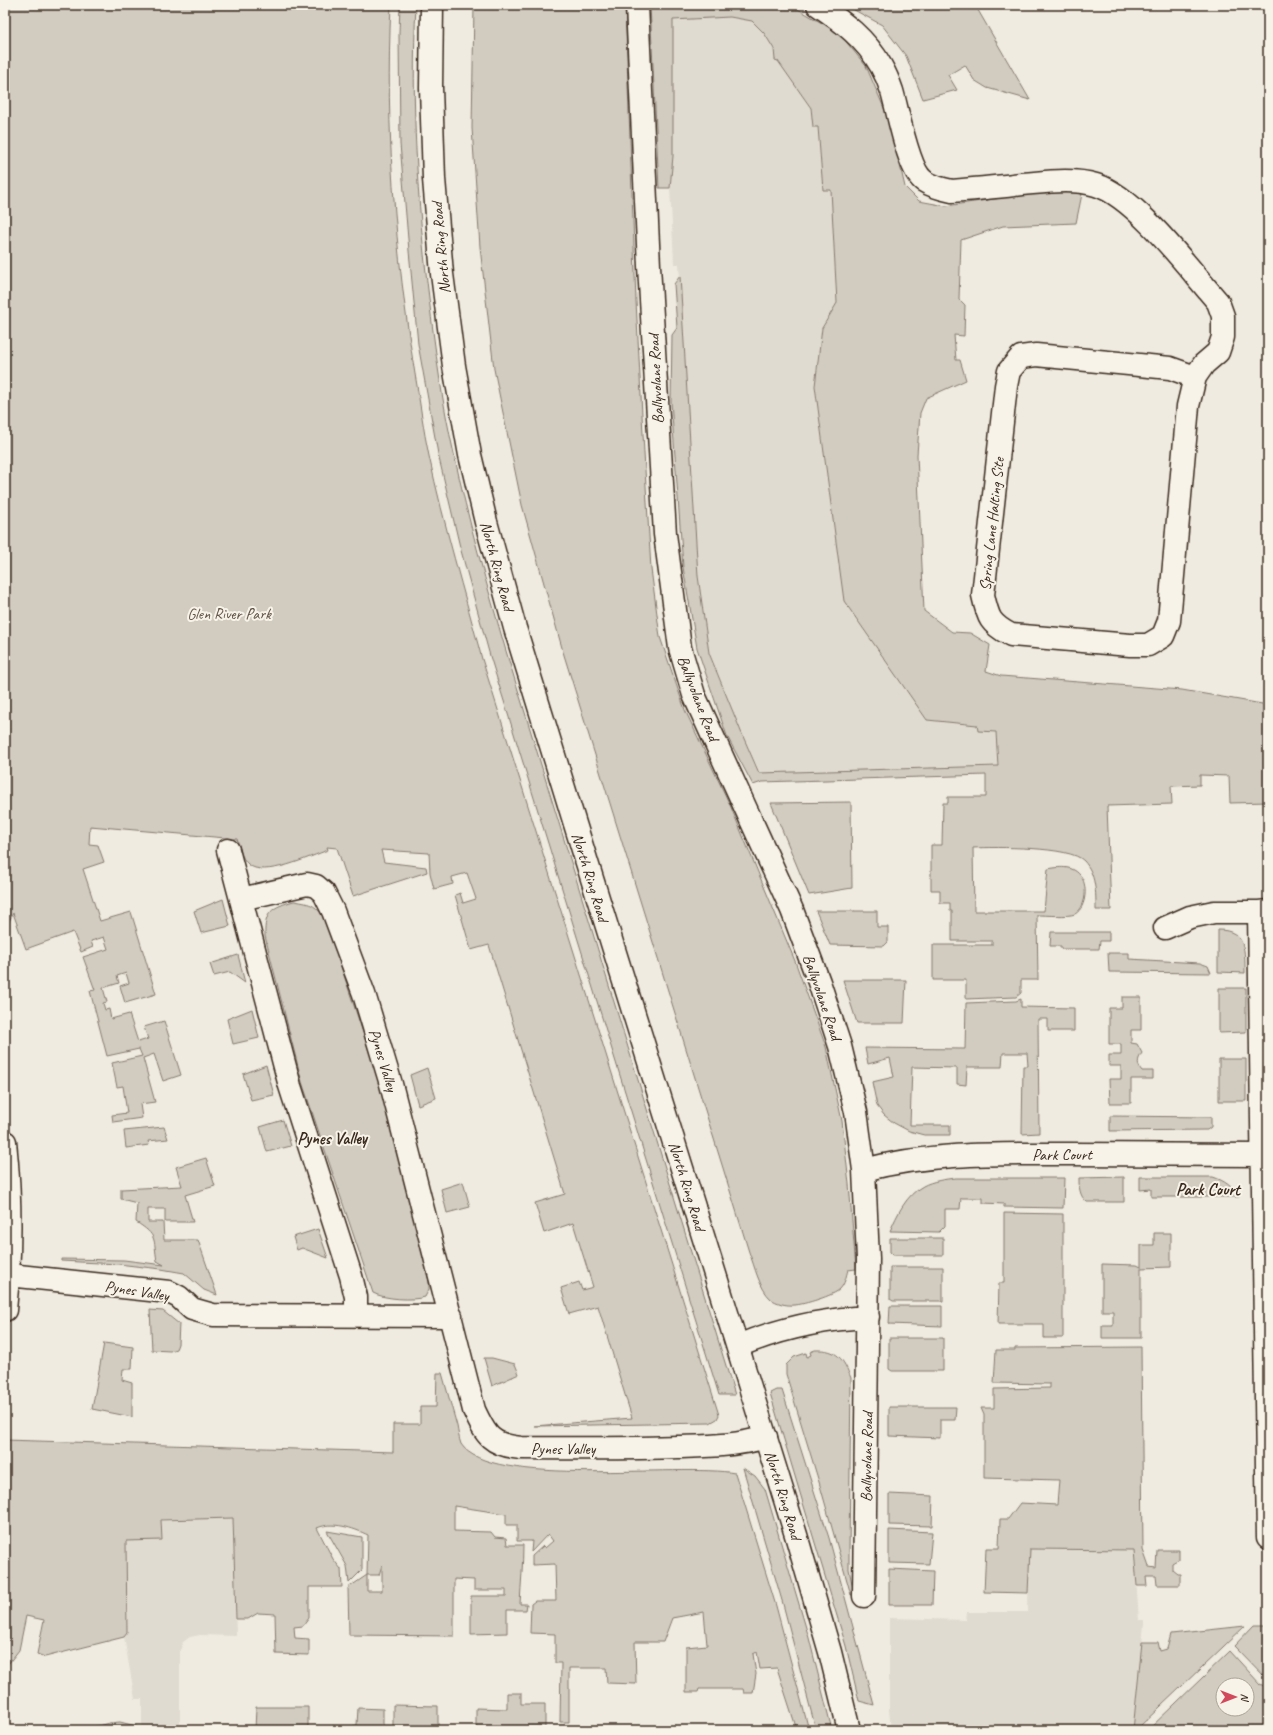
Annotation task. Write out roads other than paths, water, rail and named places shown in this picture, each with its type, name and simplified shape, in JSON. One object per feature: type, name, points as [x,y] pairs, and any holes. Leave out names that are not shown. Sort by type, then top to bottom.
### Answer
[{"type":"street","name":"North Ring Road","points":[[432,5],[430,88],[434,180],[442,274],[454,366],[470,455],[486,522],[515,628],[766,1438],[830,1652],[848,1730]]},
{"type":"street","name":"Ballyvolane Road","points":[[637,5],[649,266],[665,534],[680,648],[694,695],[792,910],[819,982],[849,1077],[856,1112],[864,1170],[868,1259],[864,1596]]},
{"type":"street","name":"Spring Lane Halting Site","points":[[818,5],[843,22],[858,36],[868,46],[881,66],[891,89],[913,167],[923,181],[938,188],[952,191],[1046,182],[1071,182],[1096,185],[1119,196],[1155,230],[1218,302],[1223,316],[1223,337],[1218,352],[1204,364],[1195,377],[1188,406],[1169,621],[1163,636],[1148,645],[1130,645],[1011,635],[997,628],[987,616],[983,595],[1006,386],[1009,371],[1020,357],[1036,355],[1170,368],[1195,377]]},
{"type":"street","points":[[228,850],[290,1086],[351,1276],[356,1297],[356,1315]]},
{"type":"street","name":"Pynes Valley","points":[[241,899],[308,884],[316,886],[324,893],[333,911],[364,994],[391,1084],[474,1410],[482,1427],[492,1439],[504,1446],[521,1448],[645,1448],[731,1445],[766,1438]]},
{"type":"street","points":[[1165,928],[1190,917],[1214,912],[1264,911],[1262,1155],[1266,1300],[1268,1538]]},
{"type":"street","points":[[5,1142],[9,1176],[9,1275],[5,1310]]},
{"type":"street","name":"Park Court","points":[[864,1170],[890,1163],[924,1158],[963,1155],[1262,1155]]},
{"type":"street","name":"Pynes Valley","points":[[9,1275],[169,1292],[179,1297],[192,1309],[213,1315],[451,1316]]},
{"type":"street","points":[[738,1346],[757,1338],[828,1320],[868,1317]]},
{"type":"district","name":"Pynes Valley","points":[[332,1138]]},
{"type":"district","name":"Park Court","points":[[1208,1189]]},
{"type":"park label","name":"Glen River Park","points":[[229,613]]}]
